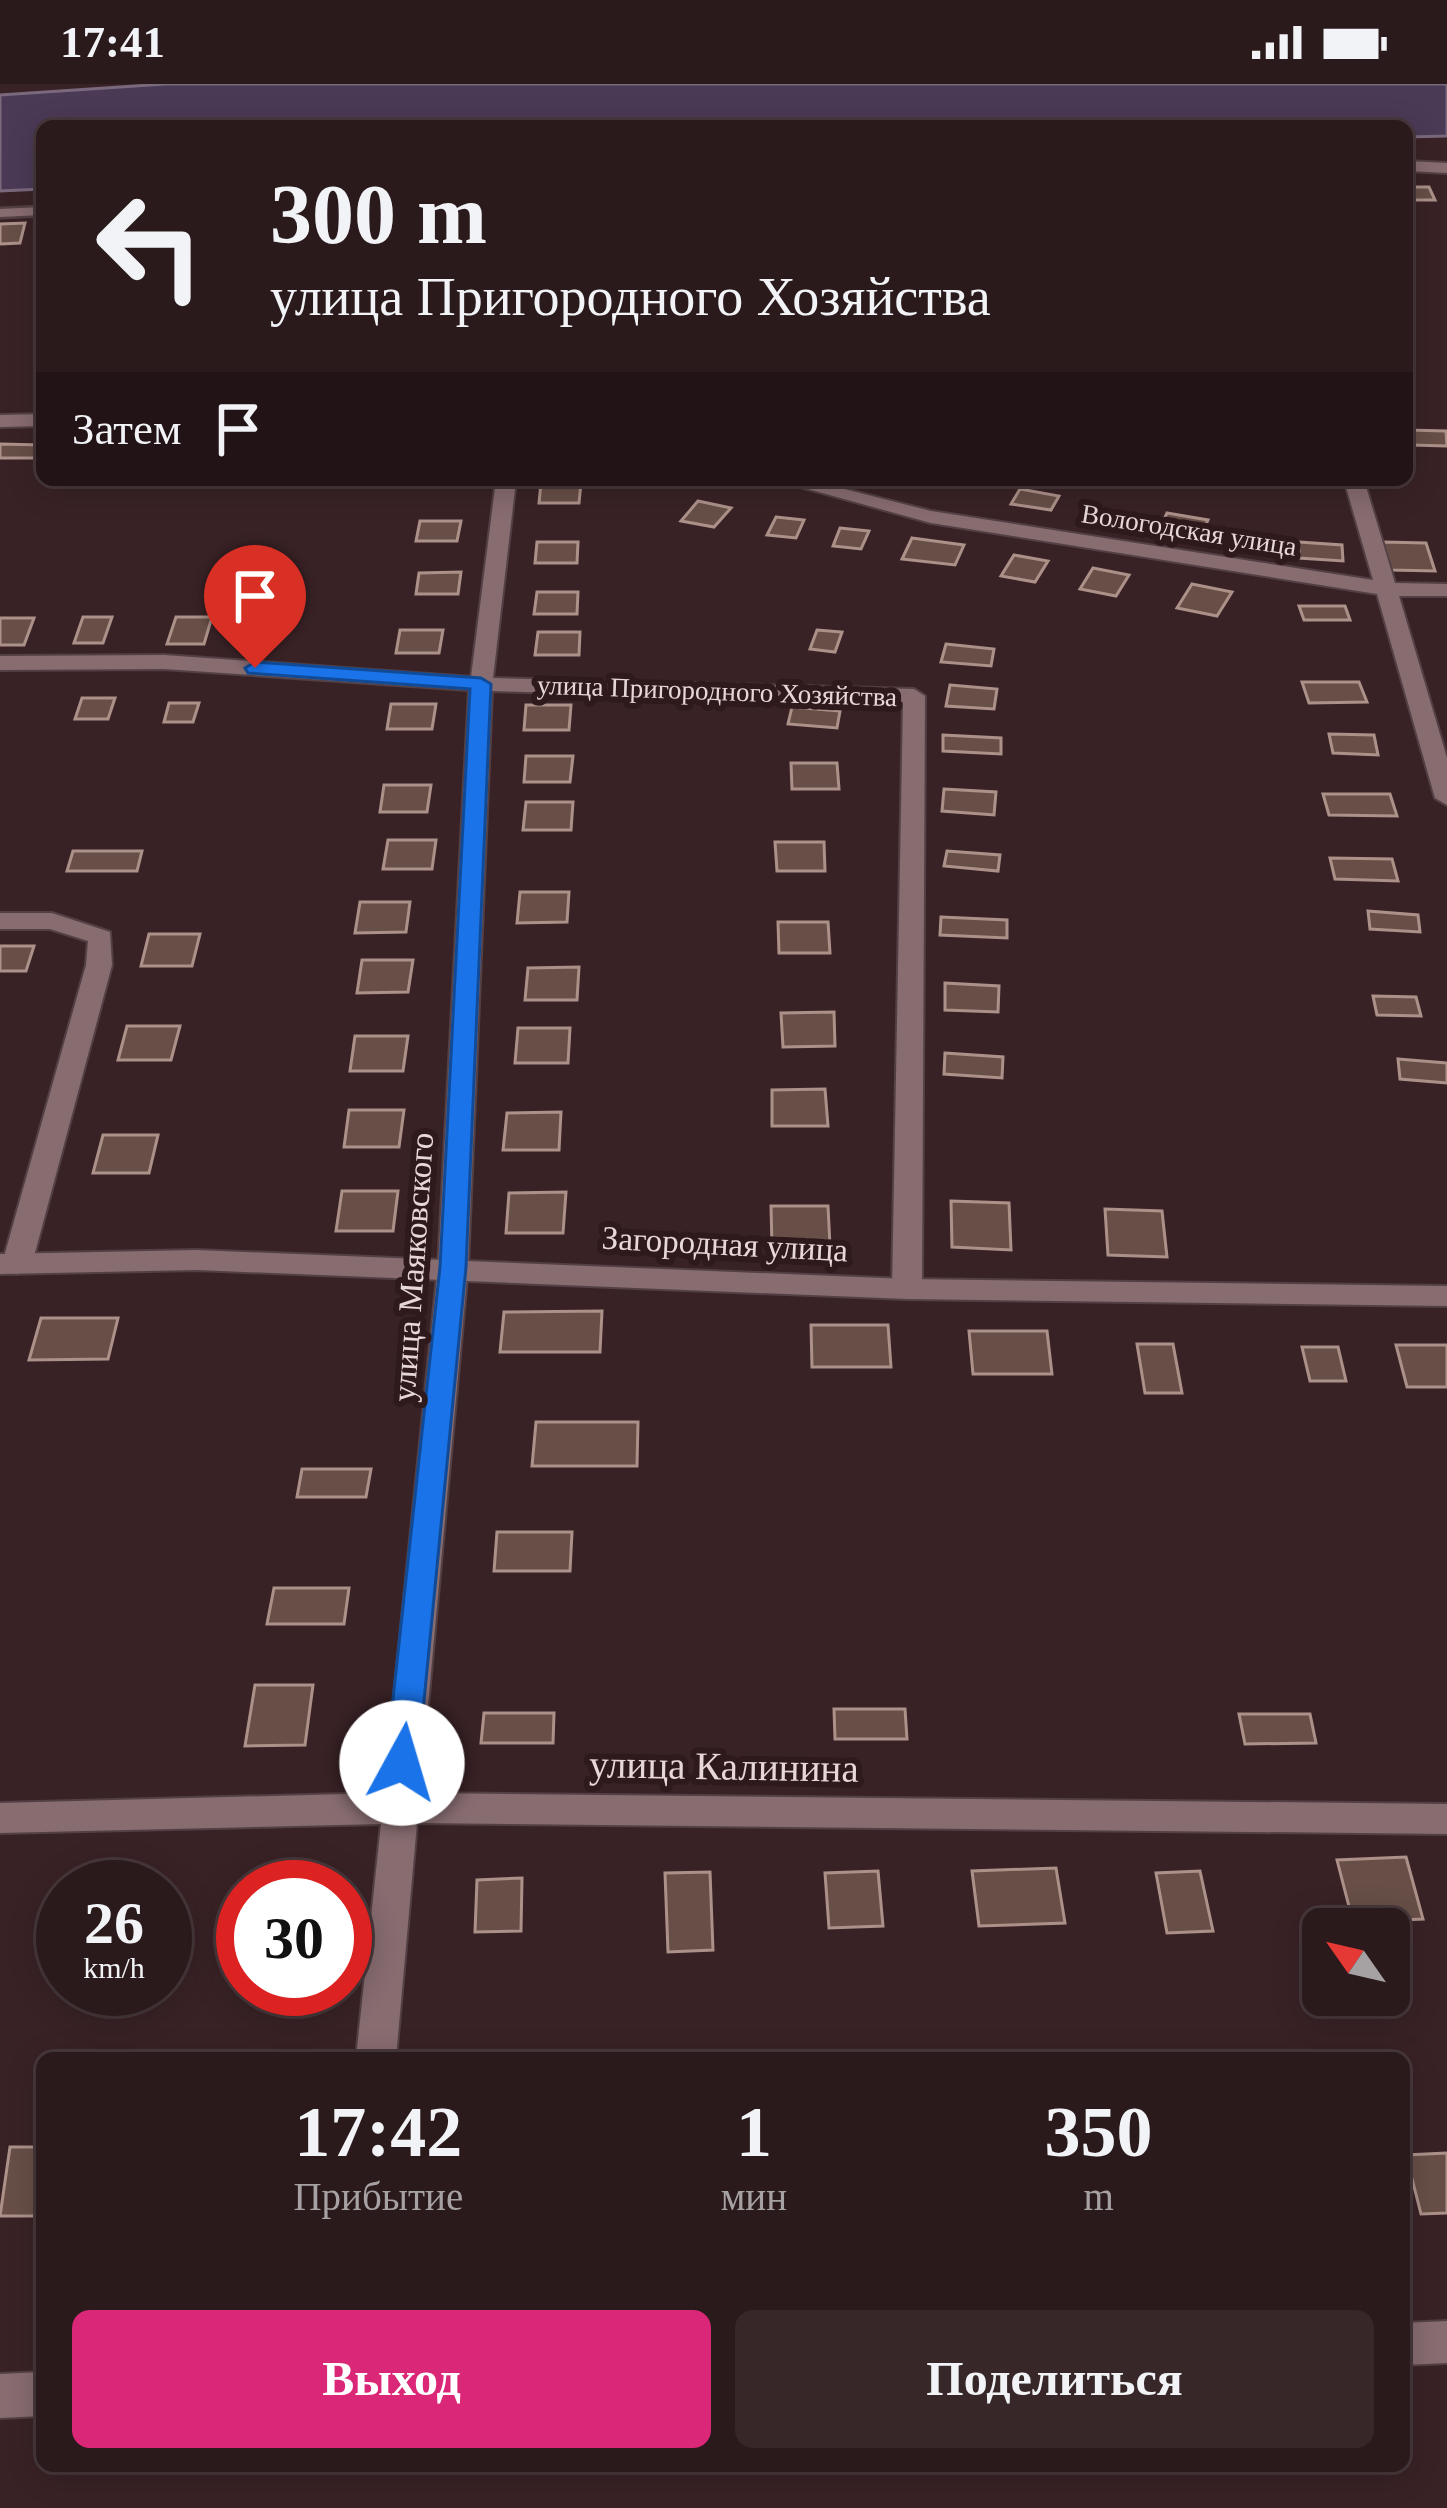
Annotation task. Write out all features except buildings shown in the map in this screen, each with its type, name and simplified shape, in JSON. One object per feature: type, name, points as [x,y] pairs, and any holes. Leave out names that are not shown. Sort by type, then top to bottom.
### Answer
[{"type":"street","points":[[1413,166],[1447,167]]},
{"type":"street","points":[[0,421],[36,420]]},
{"type":"street","name":"улица Маяковского","points":[[377,2052],[453,1267],[481,684],[505,486]]},
{"type":"street","name":"Вологодская улица","points":[[809,486],[931,517],[1388,589],[1447,590]]},
{"type":"street","points":[[1356,486],[1447,798]]},
{"type":"street","name":"улица Пригородного Хозяйства","points":[[0,663],[164,662],[481,684],[914,696],[907,1289]]},
{"type":"street","points":[[0,921],[52,921],[100,937],[99,965],[8,1264]]},
{"type":"street","name":"Загородная улица","points":[[8,1264],[197,1260],[907,1289],[1447,1296]]},
{"type":"street","name":"улица Калинина","points":[[0,1818],[398,1808],[1447,1819]]},
{"type":"street","points":[[1410,2344],[1447,2342]]},
{"type":"street","points":[[0,2396],[36,2394]]},
{"type":"lane","points":[[0,213],[36,211]]},
{"type":"shaded area","points":[[165,84],[1447,84],[1447,136],[1413,137],[1413,120],[36,120],[36,189],[0,191],[0,95]]},
{"type":"route","points":[[255,668],[481,684],[453,1267],[402,1763]]}]
